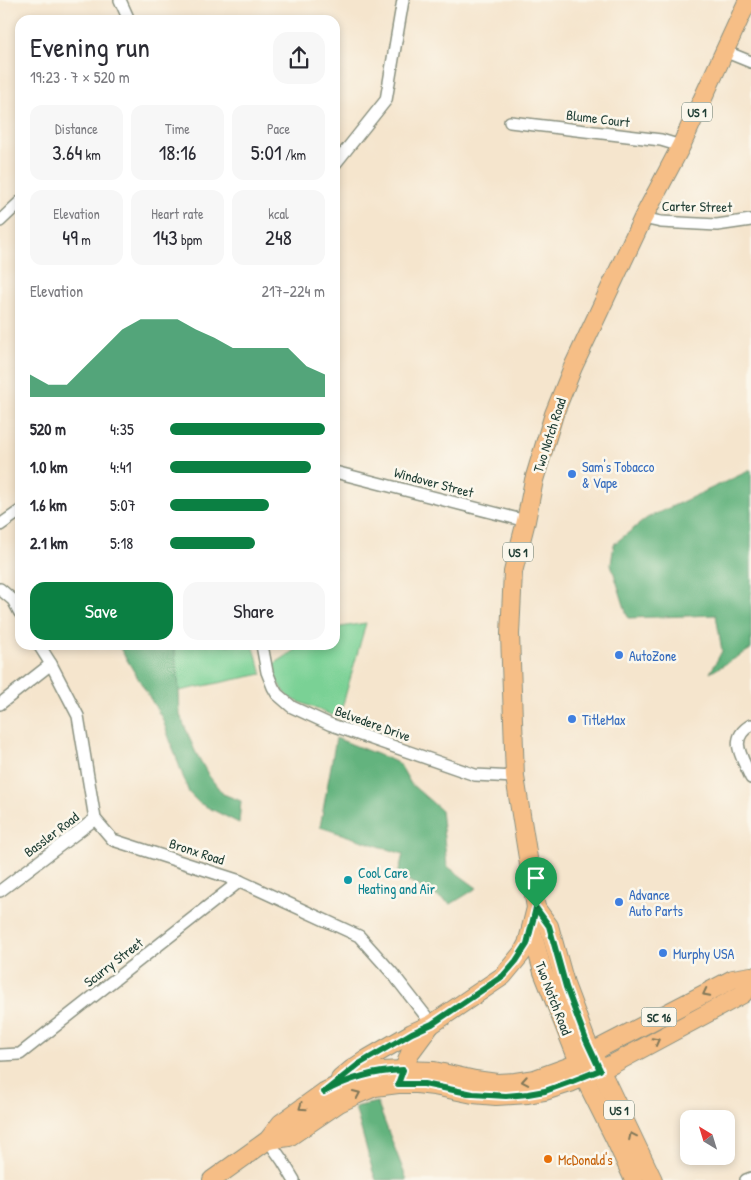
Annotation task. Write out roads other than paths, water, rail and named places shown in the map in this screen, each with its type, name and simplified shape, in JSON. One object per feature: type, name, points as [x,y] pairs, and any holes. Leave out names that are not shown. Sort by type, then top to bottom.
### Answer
[{"type":"main road","name":"Two Notch Road","points":[[653,1180],[589,1065],[540,962],[531,928],[536,908],[515,777],[510,634],[513,572],[534,480],[557,407],[573,367],[643,218],[681,146],[748,0]]},
{"type":"main road","name":"Two Notch Road","points":[[536,908],[549,926],[589,1065]]},
{"type":"main road","points":[[503,976],[522,953],[527,944],[531,928]]},
{"type":"main road","points":[[212,1180],[268,1140],[281,1123],[359,1064],[412,1033],[432,1024],[503,976],[540,962]]},
{"type":"main road","name":"SC 16","points":[[589,1065],[733,979],[751,976]]},
{"type":"main road","points":[[324,1092],[346,1081],[382,1071],[424,1084],[473,1094],[506,1096],[545,1091],[589,1065],[743,994],[751,984]]},
{"type":"main road","points":[[268,1140],[289,1137],[339,1103],[361,1092],[401,1077],[410,1053],[432,1024]]},
{"type":"main road","points":[[589,1065],[617,1141],[634,1180]]},
{"type":"street","points":[[120,0],[127,15]]},
{"type":"street","points":[[340,158],[386,100],[403,0]]},
{"type":"street","points":[[724,51],[751,62]]},
{"type":"street","name":"Blume Court","points":[[510,122],[661,140],[681,146]]},
{"type":"street","points":[[0,221],[15,207]]},
{"type":"street","name":"Carter Street","points":[[643,218],[661,222],[717,225],[751,220]]},
{"type":"street","name":"Windover Street","points":[[340,473],[526,521]]},
{"type":"street","points":[[0,525],[15,514]]},
{"type":"street","points":[[0,589],[15,603]]},
{"type":"street","points":[[42,650],[78,716],[95,819]]},
{"type":"street","name":"Belvedere Drive","points":[[263,650],[267,672],[273,687],[277,694],[292,707],[338,727],[475,775],[515,777]]},
{"type":"street","points":[[0,704],[51,664]]},
{"type":"street","points":[[751,725],[743,730],[737,741],[751,778]]},
{"type":"street","name":"Bronx Road","points":[[95,819],[113,840],[240,881],[359,936],[393,974],[432,1024]]},
{"type":"street","name":"Bassler Road","points":[[0,891],[95,819]]},
{"type":"street","name":"Scurry Street","points":[[0,1055],[20,1054],[240,881]]},
{"type":"street","points":[[268,1140],[294,1180]]},
{"type":"street","points":[[746,1180],[751,1178]]},
{"type":"place","name":"Sam's Tobacco & Vape","points":[[572,474]]},
{"type":"place","name":"AutoZone","points":[[619,655]]},
{"type":"place","name":"TitleMax","points":[[572,719]]},
{"type":"place","name":"Cool Care Heating and Air","points":[[348,880]]},
{"type":"place","name":"Advance Auto Parts","points":[[619,902]]},
{"type":"place","name":"Murphy USA","points":[[663,953]]},
{"type":"place","name":"McDonald's","points":[[548,1159]]}]
